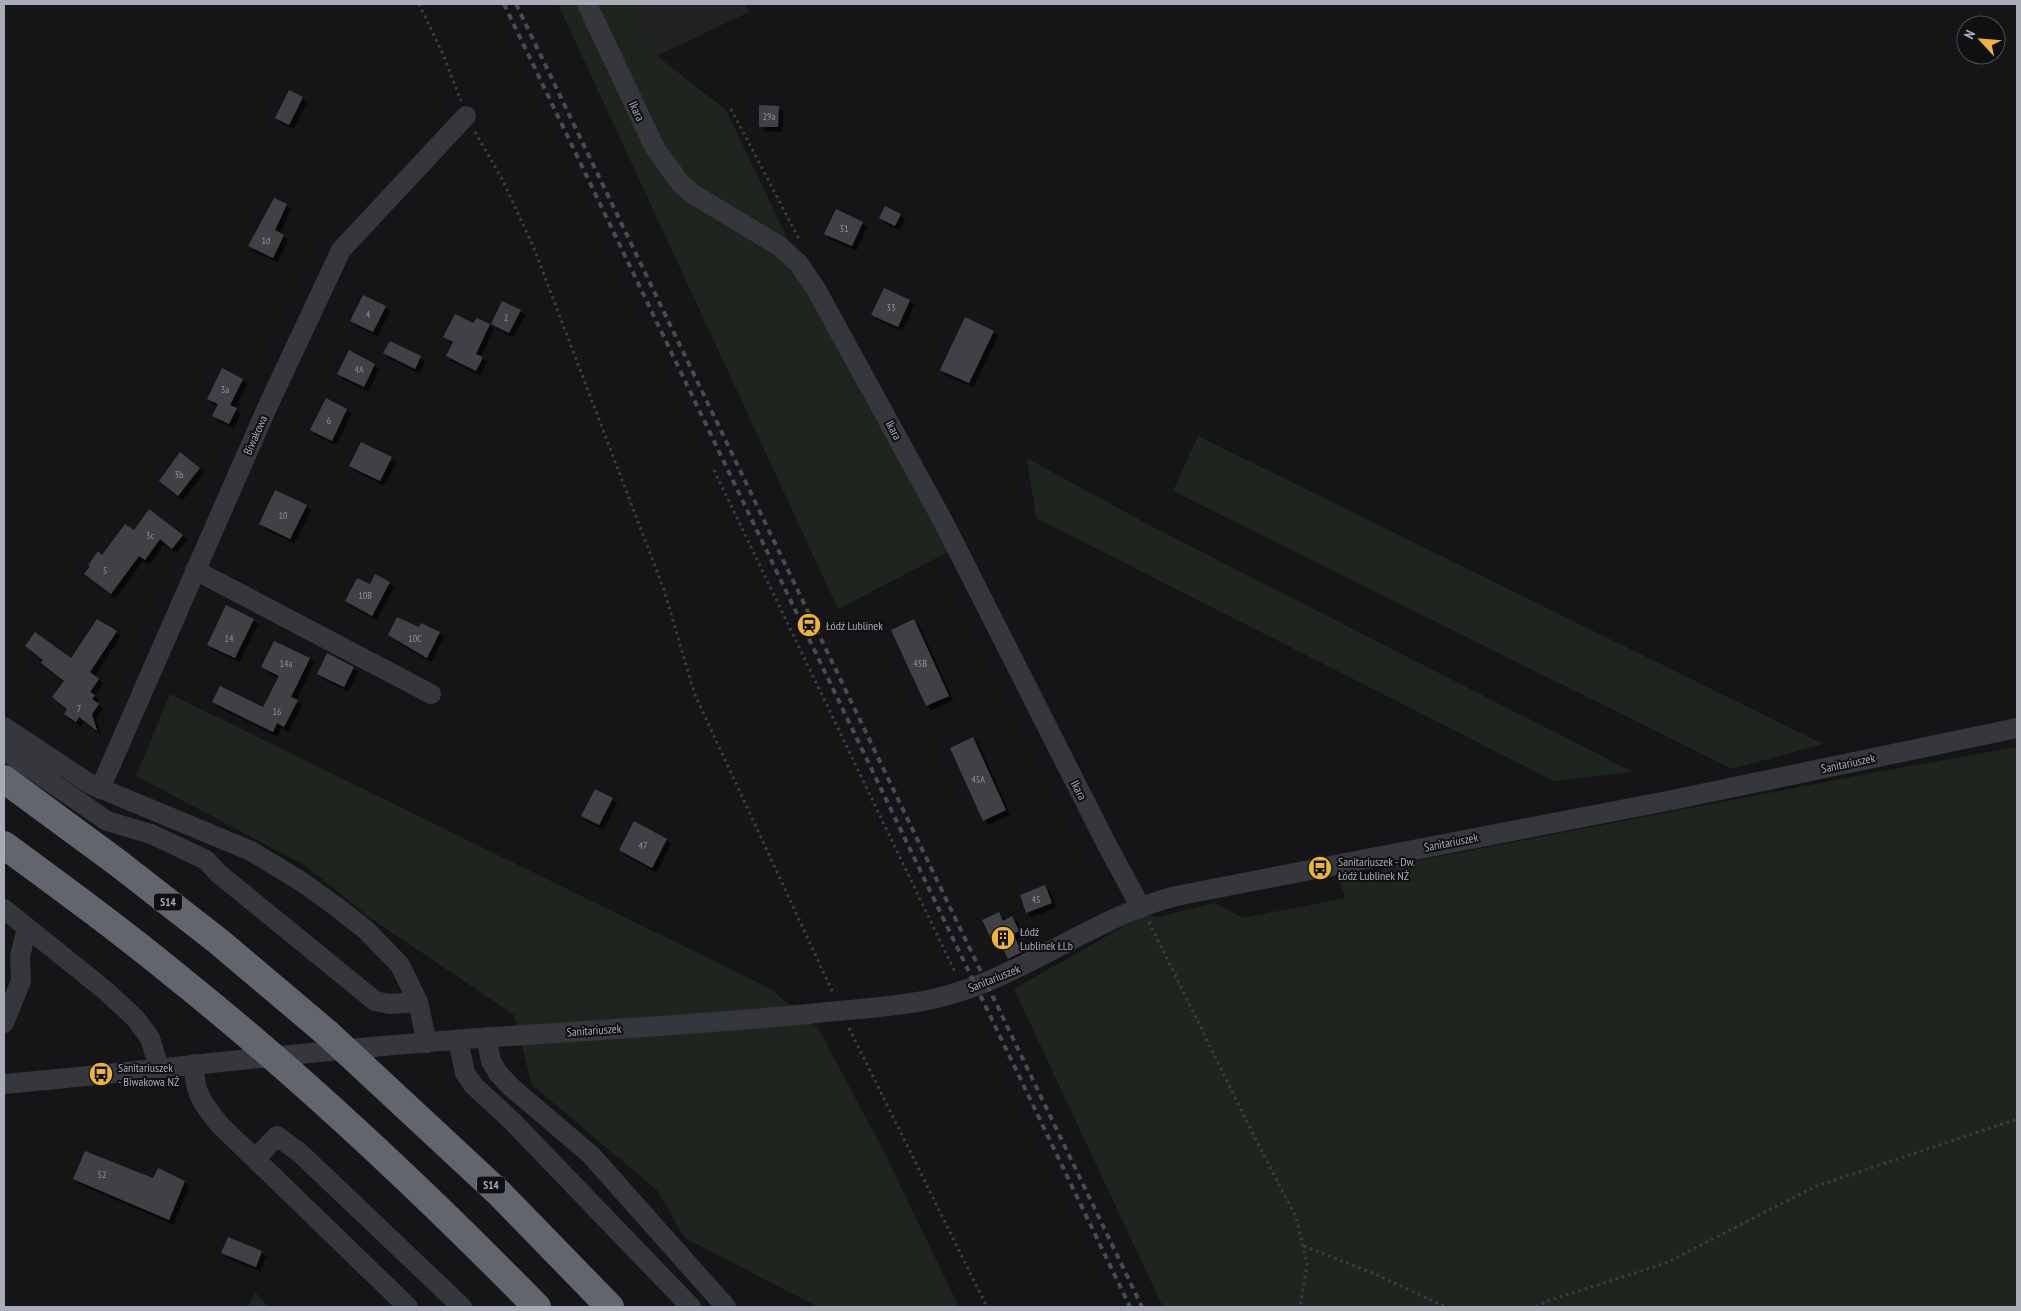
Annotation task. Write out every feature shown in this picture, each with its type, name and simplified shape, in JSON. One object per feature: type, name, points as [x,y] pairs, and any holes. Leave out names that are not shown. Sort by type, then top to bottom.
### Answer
[{"type":"highway","name":"S14","points":[[4,779],[118,863],[211,935],[326,1033],[499,1193],[610,1307]]},
{"type":"highway","points":[[4,845],[109,922],[294,1074],[455,1223],[537,1307]]},
{"type":"street","name":"Ikara","points":[[587,4],[655,148],[668,168],[693,194],[779,246],[799,264],[816,289],[944,523],[1105,841],[1142,908]]},
{"type":"street","name":"Biwakowa","points":[[100,789],[266,410],[341,250],[466,116]]},
{"type":"street","points":[[195,570],[431,694]]},
{"type":"street","points":[[4,728],[69,772],[100,789],[237,844],[302,882],[366,930],[390,954],[407,976],[418,1002],[427,1043]]},
{"type":"street","name":"Sanitariuszek","points":[[4,1084],[486,1037],[841,1010],[929,1000],[986,983],[1142,908],[1183,894],[1672,800],[2017,728]]},
{"type":"street","points":[[4,750],[107,821],[151,834],[206,860],[218,873],[375,1001],[389,1004],[418,1002]]},
{"type":"street","points":[[4,909],[106,991],[135,1018],[150,1038],[159,1068]]},
{"type":"street","points":[[4,1023],[21,981],[20,956],[27,928]]},
{"type":"street","points":[[486,1037],[491,1061],[498,1073],[510,1086],[591,1155],[726,1307]]},
{"type":"street","points":[[458,1040],[465,1073],[474,1086],[512,1121],[690,1307]]},
{"type":"street","points":[[194,1064],[194,1083],[203,1106],[220,1125],[408,1307]]},
{"type":"street","points":[[255,1159],[277,1136],[300,1153],[462,1307]]},
{"type":"path","points":[[419,4],[456,84],[466,116],[502,179],[532,246],[664,590],[695,694],[841,1010],[987,1307]]},
{"type":"path","points":[[731,109],[800,242]]},
{"type":"path","points":[[714,470],[959,981]]},
{"type":"path","points":[[1142,908],[1296,1217],[1307,1264],[1300,1307]]},
{"type":"path","points":[[1536,1307],[1546,1301],[1666,1263],[1814,1187],[2017,1119]]},
{"type":"path","points":[[1303,1246],[1375,1274],[1446,1307]]},
{"type":"shaded area","points":[[558,4],[632,4],[657,56],[726,110],[863,397],[950,551],[838,609]]},
{"type":"shaded area","points":[[632,4],[745,4],[749,12],[657,56]]},
{"type":"shaded area","points":[[1198,436],[1823,744],[1732,769],[1173,491]]},
{"type":"shaded area","points":[[1027,458],[1149,525],[1633,772],[1554,781],[1036,518]]},
{"type":"shaded area","points":[[170,694],[769,988],[818,1028],[884,1152],[959,1307],[818,1307],[685,1238],[657,1190],[532,1085],[514,1015],[369,917],[306,866],[136,776]]},
{"type":"shaded area","points":[[2017,747],[2017,1307],[1163,1307],[1014,989],[1144,915],[1158,917],[1214,903],[1243,918],[1345,898],[1340,882],[1400,864],[1877,772]]},
{"type":"shaded area","points":[[255,1292],[268,1307],[248,1307]]},
{"type":"building","points":[[289,90],[303,97],[289,125],[275,118]]},
{"type":"building","points":[[759,105],[779,106],[778,127],[759,127]]},
{"type":"building","points":[[274,198],[287,204],[275,230],[284,235],[273,258],[248,246]]},
{"type":"building","points":[[885,206],[901,214],[895,226],[879,218]]},
{"type":"building","points":[[836,209],[863,222],[852,246],[824,234]]},
{"type":"building","points":[[884,288],[910,300],[898,327],[871,315]]},
{"type":"building","points":[[363,295],[386,306],[373,332],[350,321]]},
{"type":"building","points":[[502,301],[521,310],[509,333],[491,324]]},
{"type":"building","points":[[455,314],[473,323],[477,318],[490,324],[476,354],[483,357],[476,371],[446,356],[453,342],[443,337]]},
{"type":"building","points":[[965,317],[994,331],[969,383],[940,370]]},
{"type":"building","points":[[390,341],[421,356],[415,369],[383,353]]},
{"type":"building","points":[[349,350],[375,364],[364,387],[337,374]]},
{"type":"building","points":[[222,368],[243,379],[230,405],[237,408],[229,424],[212,416],[218,404],[207,399]]},
{"type":"building","points":[[326,398],[347,409],[332,441],[310,430]]},
{"type":"building","points":[[361,442],[392,457],[380,481],[349,466]]},
{"type":"building","points":[[180,452],[200,468],[178,496],[159,481]]},
{"type":"building","points":[[275,490],[307,505],[290,539],[259,524]]},
{"type":"building","points":[[149,509],[183,535],[172,549],[160,539],[145,560],[139,556],[111,594],[84,574],[90,566],[88,565],[98,551],[102,555],[125,524],[134,530]]},
{"type":"building","points":[[375,574],[390,582],[372,616],[345,601],[357,578],[370,584]]},
{"type":"building","points":[[226,605],[254,619],[235,658],[207,645]]},
{"type":"building","points":[[397,617],[419,627],[421,623],[440,632],[427,658],[388,635]]},
{"type":"building","points":[[97,619],[117,631],[90,672],[99,679],[90,692],[95,695],[92,699],[99,704],[92,714],[97,731],[79,717],[76,722],[64,714],[67,709],[52,697],[64,681],[41,663],[43,660],[25,646],[35,632],[71,658]]},
{"type":"building","points":[[914,619],[949,696],[926,706],[891,630]]},
{"type":"building","points":[[274,641],[310,658],[291,697],[298,700],[284,727],[277,723],[273,732],[212,702],[220,686],[263,707],[279,676],[261,667]]},
{"type":"building","points":[[327,653],[354,667],[344,687],[317,674]]},
{"type":"building","points":[[973,737],[1006,810],[983,821],[950,748]]},
{"type":"building","points":[[595,789],[613,798],[599,825],[581,816]]},
{"type":"building","points":[[634,821],[667,839],[652,868],[619,850]]},
{"type":"building","points":[[1045,885],[1052,903],[1026,913],[1020,895]]},
{"type":"building","name":"Łódź Lublinek ŁLb","points":[[999,912],[1003,921],[1012,916],[1019,931],[1013,934],[1022,952],[1008,959],[1000,943],[994,945],[982,920]]},
{"type":"building","points":[[85,1151],[153,1178],[158,1168],[185,1181],[169,1220],[73,1179]]},
{"type":"building","points":[[228,1237],[262,1251],[256,1267],[221,1253]]},
{"type":"railway","points":[[504,4],[1130,1307]]},
{"type":"railway","points":[[516,4],[1142,1307]]},
{"type":"place","name":"Łódź Lublinek","points":[[809,625]]},
{"type":"place","name":"Sanitariuszek - Dw. Łódź Lublinek NŻ","points":[[1320,868]]},
{"type":"place","name":"Łódź Lublinek ŁLb","points":[[1003,938]]},
{"type":"place","name":"Sanitariuszek - Biwakowa NŻ","points":[[101,1074]]}]
